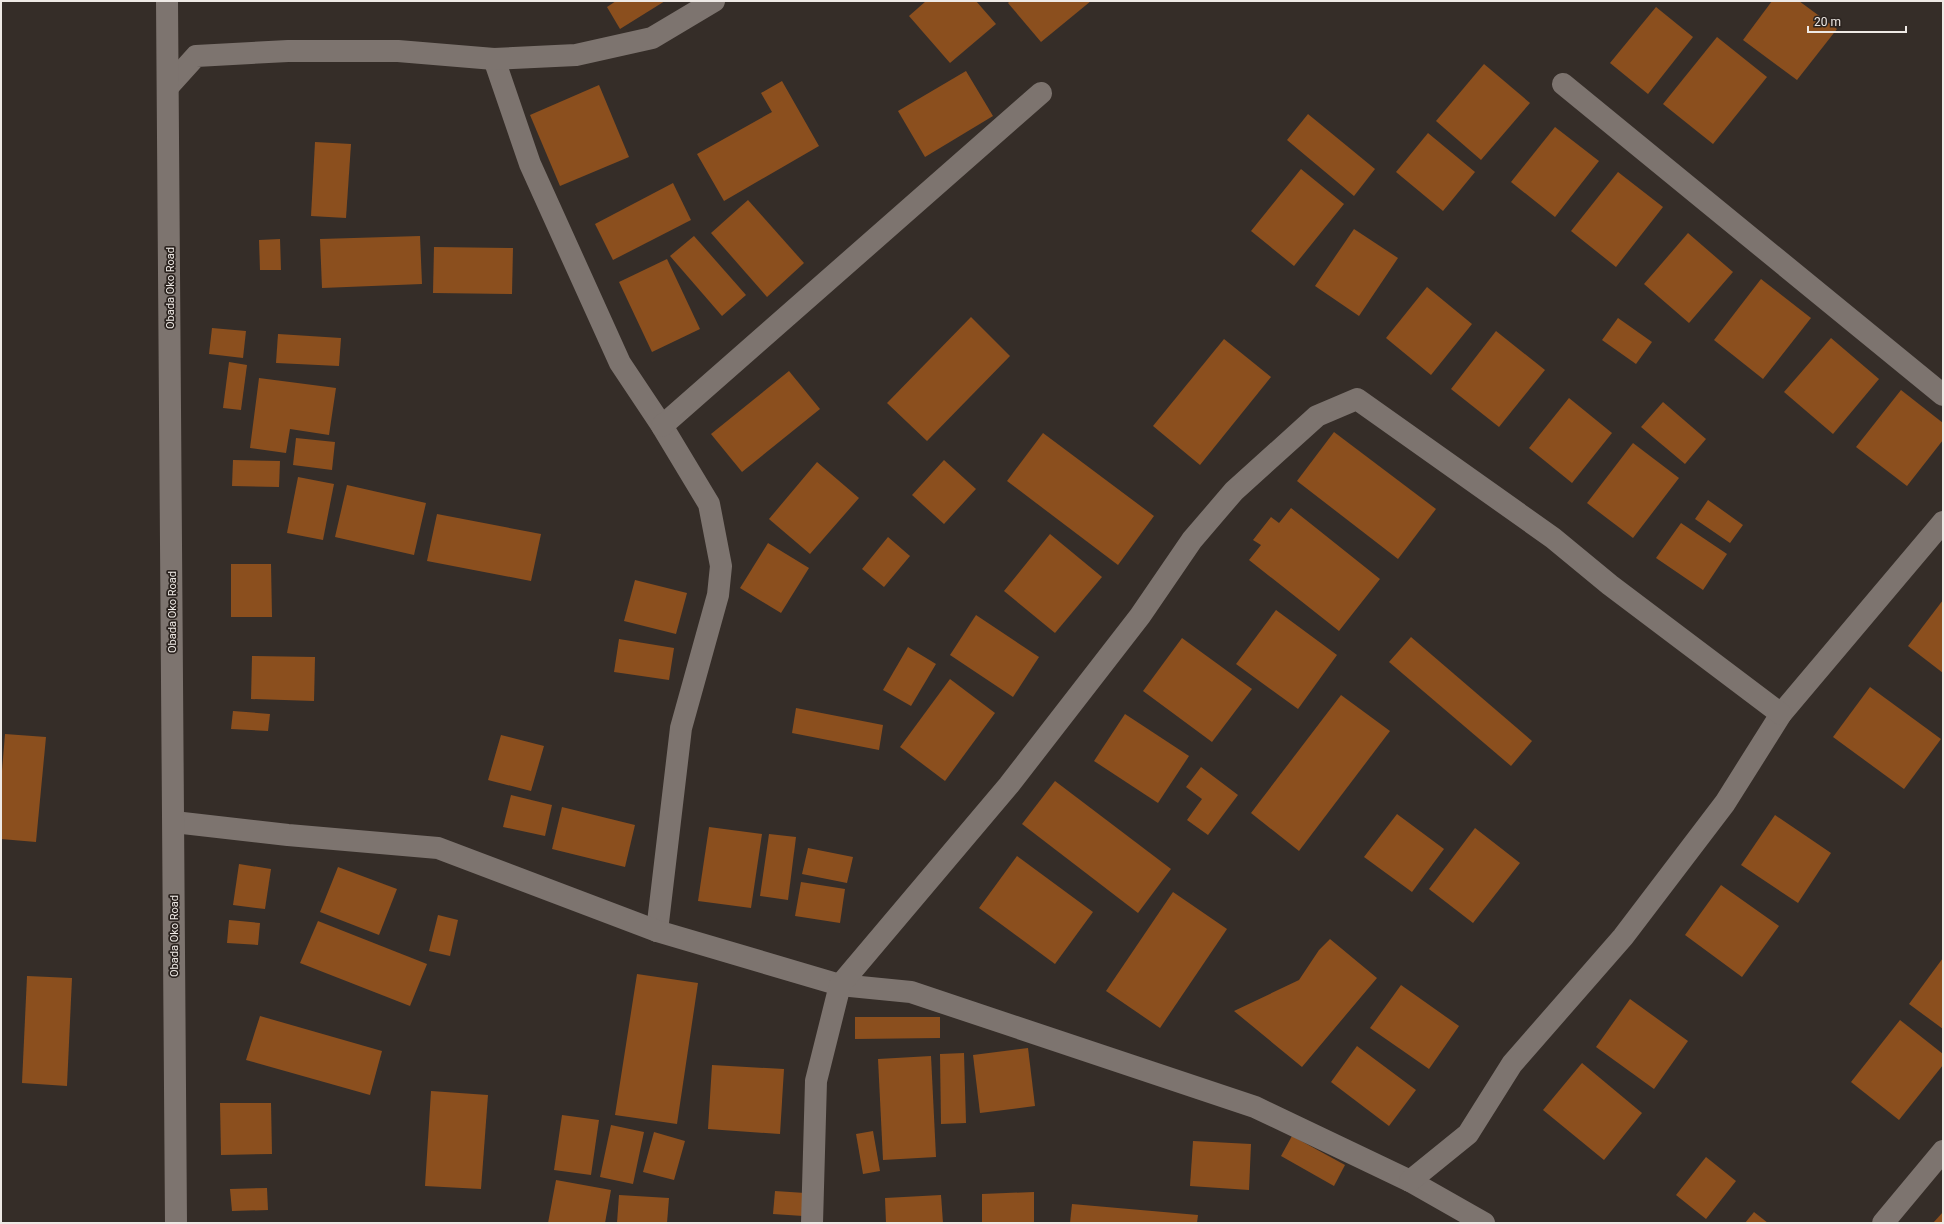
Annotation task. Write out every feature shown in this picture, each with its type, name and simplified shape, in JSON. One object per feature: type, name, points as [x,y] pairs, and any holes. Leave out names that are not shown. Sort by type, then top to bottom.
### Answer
[{"type":"street","name":"Obada Oko Road","points":[[167,1],[176,1223]]},
{"type":"street","points":[[168,87],[196,56],[288,51],[398,51],[494,59],[576,55],[652,38],[714,1]]},
{"type":"street","points":[[494,59],[530,164],[620,363],[662,426],[709,504],[720,566],[718,595],[681,728],[657,932]]},
{"type":"street","points":[[1563,84],[1943,395]]},
{"type":"street","points":[[662,426],[1041,92]]},
{"type":"street","points":[[812,1223],[816,1081],[840,985],[1009,785],[1140,616],[1192,540],[1234,490],[1317,416],[1357,399],[1553,538],[1610,586],[1781,714]]},
{"type":"street","points":[[1410,1181],[1468,1134],[1512,1064],[1623,937],[1725,803],[1781,714],[1943,522]]},
{"type":"street","points":[[174,822],[288,835],[438,848],[657,932],[840,985],[911,992],[1255,1108],[1410,1181],[1484,1223]]},
{"type":"street","points":[[1883,1223],[1943,1151]]},
{"type":"building","points":[[616,1],[665,1],[620,29],[607,7]]},
{"type":"building","points":[[926,1],[976,1],[996,24],[950,63],[909,16]]},
{"type":"building","points":[[1010,1],[1091,1],[1041,42],[1008,3]]},
{"type":"building","points":[[1772,1],[1799,1],[1837,29],[1797,80],[1743,40]]},
{"type":"building","points":[[1656,7],[1693,37],[1648,94],[1610,63]]},
{"type":"building","points":[[1717,37],[1767,77],[1713,144],[1663,104]]},
{"type":"building","points":[[1484,64],[1530,103],[1481,160],[1436,121]]},
{"type":"building","points":[[966,71],[993,116],[925,157],[898,111]]},
{"type":"building","points":[[782,81],[819,146],[724,201],[697,154],[772,112],[761,93]]},
{"type":"building","points":[[599,85],[629,157],[560,186],[530,115]]},
{"type":"building","points":[[1308,114],[1375,169],[1354,196],[1287,140]]},
{"type":"building","points":[[1555,127],[1599,161],[1555,217],[1511,182]]},
{"type":"building","points":[[1428,133],[1475,172],[1443,211],[1396,172]]},
{"type":"building","points":[[315,142],[351,144],[346,218],[311,216]]},
{"type":"building","points":[[1301,169],[1344,204],[1294,266],[1251,231]]},
{"type":"building","points":[[1618,172],[1663,207],[1616,267],[1571,231]]},
{"type":"building","points":[[673,183],[691,220],[613,260],[595,224]]},
{"type":"building","points":[[748,200],[804,263],[767,297],[711,233]]},
{"type":"building","points":[[1354,229],[1398,258],[1359,316],[1315,286]]},
{"type":"building","points":[[1688,233],[1733,272],[1689,323],[1644,284]]},
{"type":"building","points":[[420,236],[422,284],[322,288],[320,239]]},
{"type":"building","points":[[694,236],[746,295],[722,316],[670,256]]},
{"type":"building","points":[[280,239],[281,270],[260,270],[259,240]]},
{"type":"building","points":[[434,247],[513,248],[512,294],[433,293]]},
{"type":"building","points":[[667,259],[700,329],[652,352],[619,282]]},
{"type":"building","points":[[1761,279],[1811,318],[1763,379],[1714,340]]},
{"type":"building","points":[[1427,287],[1472,324],[1431,375],[1386,338]]},
{"type":"building","points":[[971,317],[1010,356],[927,441],[887,403]]},
{"type":"building","points":[[1618,318],[1652,342],[1636,364],[1602,340]]},
{"type":"building","points":[[212,328],[246,331],[243,358],[209,354]]},
{"type":"building","points":[[1496,331],[1545,370],[1499,427],[1451,389]]},
{"type":"building","points":[[278,334],[341,338],[339,366],[276,363]]},
{"type":"building","points":[[1831,338],[1879,379],[1833,434],[1784,392]]},
{"type":"building","points":[[1224,339],[1271,377],[1200,465],[1153,426]]},
{"type":"building","points":[[229,362],[247,365],[241,410],[223,408]]},
{"type":"building","points":[[789,371],[820,409],[742,472],[711,434]]},
{"type":"building","points":[[259,378],[336,388],[329,435],[290,429],[286,453],[250,448]]},
{"type":"building","points":[[1901,390],[1943,423],[1943,440],[1907,486],[1856,447]]},
{"type":"building","points":[[1569,398],[1612,433],[1572,483],[1529,448]]},
{"type":"building","points":[[1663,402],[1706,439],[1685,464],[1641,427]]},
{"type":"building","points":[[1334,432],[1436,509],[1398,559],[1297,481]]},
{"type":"building","points":[[1043,433],[1154,516],[1118,565],[1007,481]]},
{"type":"building","points":[[296,438],[335,442],[332,470],[293,465]]},
{"type":"building","points":[[1633,443],[1679,478],[1633,538],[1587,503]]},
{"type":"building","points":[[233,460],[280,461],[279,487],[232,486]]},
{"type":"building","points":[[944,460],[976,489],[944,524],[912,495]]},
{"type":"building","points":[[817,462],[859,498],[810,554],[769,519]]},
{"type":"building","points":[[298,477],[334,484],[323,540],[287,533]]},
{"type":"building","points":[[347,485],[426,503],[414,555],[335,537]]},
{"type":"building","points":[[1708,500],[1743,525],[1730,543],[1695,519]]},
{"type":"building","points":[[1291,508],[1380,579],[1339,631],[1249,560],[1261,545],[1253,540],[1271,517],[1279,523]]},
{"type":"building","points":[[437,514],[541,534],[531,581],[427,561]]},
{"type":"building","points":[[1681,523],[1727,554],[1703,590],[1656,558]]},
{"type":"building","points":[[1050,534],[1102,577],[1055,633],[1004,591]]},
{"type":"building","points":[[888,537],[910,556],[884,587],[862,569]]},
{"type":"building","points":[[768,543],[809,568],[781,613],[740,588]]},
{"type":"building","points":[[231,564],[271,564],[272,617],[231,617]]},
{"type":"building","points":[[635,580],[687,593],[676,634],[624,621]]},
{"type":"building","points":[[1943,600],[1943,673],[1908,646]]},
{"type":"building","points":[[1276,610],[1337,655],[1298,709],[1236,664]]},
{"type":"building","points":[[976,615],[1039,657],[1013,697],[950,655]]},
{"type":"building","points":[[1411,637],[1532,741],[1511,766],[1389,662]]},
{"type":"building","points":[[1182,638],[1252,689],[1212,742],[1143,691]]},
{"type":"building","points":[[619,639],[674,648],[669,680],[614,672]]},
{"type":"building","points":[[908,647],[936,664],[911,706],[883,690]]},
{"type":"building","points":[[252,656],[315,657],[314,701],[251,699]]},
{"type":"building","points":[[950,679],[995,713],[945,781],[900,747]]},
{"type":"building","points":[[1870,687],[1941,739],[1904,789],[1833,737]]},
{"type":"building","points":[[1341,695],[1390,731],[1299,851],[1251,813]]},
{"type":"building","points":[[796,708],[883,725],[879,750],[792,733]]},
{"type":"building","points":[[233,711],[270,714],[268,731],[231,729]]},
{"type":"building","points":[[1125,714],[1189,756],[1158,803],[1094,761]]},
{"type":"building","points":[[5,734],[46,737],[36,842],[1,839],[1,783]]},
{"type":"building","points":[[501,735],[544,746],[531,791],[488,780]]},
{"type":"building","points":[[1201,767],[1238,795],[1208,835],[1187,820],[1202,799],[1186,787]]},
{"type":"building","points":[[1055,781],[1171,869],[1138,913],[1022,824]]},
{"type":"building","points":[[511,795],[552,805],[545,836],[503,827]]},
{"type":"building","points":[[562,807],[635,825],[625,867],[552,849]]},
{"type":"building","points":[[1397,814],[1444,849],[1412,892],[1364,857]]},
{"type":"building","points":[[1775,815],[1831,853],[1798,903],[1741,865]]},
{"type":"building","points":[[709,827],[762,834],[751,908],[698,901]]},
{"type":"building","points":[[1475,828],[1520,863],[1473,923],[1429,889]]},
{"type":"building","points":[[769,834],[796,837],[788,900],[760,896]]},
{"type":"building","points":[[808,848],[853,857],[847,883],[802,874]]},
{"type":"building","points":[[1017,856],[1093,912],[1055,964],[979,908]]},
{"type":"building","points":[[239,864],[271,869],[265,909],[233,905]]},
{"type":"building","points":[[338,867],[397,889],[379,935],[320,912]]},
{"type":"building","points":[[801,882],[845,889],[840,923],[795,916]]},
{"type":"building","points":[[1721,885],[1779,926],[1742,977],[1685,935]]},
{"type":"building","points":[[1173,892],[1227,929],[1160,1028],[1106,991]]},
{"type":"building","points":[[438,915],[458,920],[450,956],[429,951]]},
{"type":"building","points":[[229,920],[260,923],[258,945],[227,943]]},
{"type":"building","points":[[318,921],[427,964],[410,1006],[300,963]]},
{"type":"building","points":[[1330,939],[1377,978],[1302,1067],[1234,1011],[1299,980],[1319,950]]},
{"type":"building","points":[[1943,958],[1943,1029],[1909,1004]]},
{"type":"building","points":[[637,974],[698,983],[677,1124],[615,1115]]},
{"type":"building","points":[[27,976],[72,978],[67,1086],[22,1083]]},
{"type":"building","points":[[1401,985],[1459,1026],[1429,1069],[1370,1028]]},
{"type":"building","points":[[1630,999],[1688,1041],[1654,1089],[1596,1047]]},
{"type":"building","points":[[260,1016],[382,1051],[370,1095],[246,1060]]},
{"type":"building","points":[[855,1017],[940,1017],[940,1038],[855,1039]]},
{"type":"building","points":[[1900,1020],[1943,1054],[1943,1065],[1899,1120],[1851,1082]]},
{"type":"building","points":[[1357,1046],[1416,1090],[1389,1126],[1331,1082]]},
{"type":"building","points":[[1028,1048],[1035,1106],[980,1113],[973,1055]]},
{"type":"building","points":[[964,1053],[966,1123],[941,1124],[940,1054]]},
{"type":"building","points":[[931,1056],[936,1157],[883,1160],[878,1059]]},
{"type":"building","points":[[1582,1063],[1642,1113],[1604,1160],[1543,1110]]},
{"type":"building","points":[[712,1065],[784,1069],[780,1134],[708,1129]]},
{"type":"building","points":[[431,1091],[488,1095],[481,1189],[425,1186]]},
{"type":"building","points":[[220,1103],[271,1103],[272,1154],[221,1155]]},
{"type":"building","points":[[562,1115],[599,1120],[591,1175],[554,1170]]},
{"type":"building","points":[[611,1125],[644,1132],[633,1184],[600,1177]]},
{"type":"building","points":[[873,1131],[880,1171],[863,1174],[856,1134]]},
{"type":"building","points":[[654,1132],[685,1141],[674,1180],[643,1172]]},
{"type":"building","points":[[1292,1136],[1345,1165],[1334,1186],[1281,1156]]},
{"type":"building","points":[[1193,1141],[1251,1144],[1249,1190],[1190,1186]]},
{"type":"building","points":[[1706,1157],[1736,1181],[1706,1219],[1676,1195]]},
{"type":"building","points":[[556,1180],[611,1190],[605,1223],[548,1223]]},
{"type":"building","points":[[267,1188],[268,1210],[232,1211],[230,1189]]},
{"type":"building","points":[[775,1191],[805,1193],[803,1216],[773,1214]]},
{"type":"building","points":[[1034,1192],[1034,1223],[982,1223],[982,1194]]},
{"type":"building","points":[[619,1195],[669,1198],[667,1223],[617,1223]]},
{"type":"building","points":[[941,1195],[943,1223],[886,1223],[885,1198]]},
{"type":"building","points":[[1072,1204],[1198,1215],[1197,1223],[1070,1223]]},
{"type":"building","points":[[1754,1212],[1768,1223],[1745,1223]]},
{"type":"building","points":[[1943,1212],[1943,1223],[1933,1223]]}]
